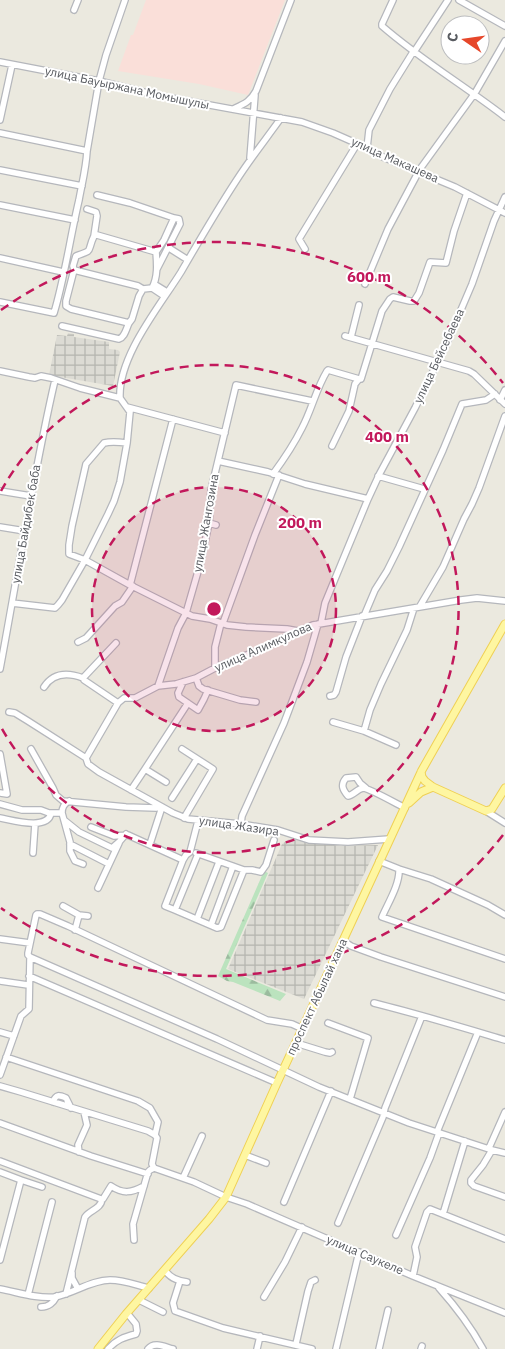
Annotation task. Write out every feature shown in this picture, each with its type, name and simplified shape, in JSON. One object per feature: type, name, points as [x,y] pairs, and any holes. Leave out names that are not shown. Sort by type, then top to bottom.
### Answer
[{"type":"main road","name":"проспект Абылай хана","points":[[98,1349],[226,1197],[421,772],[505,624]]},
{"type":"main road","points":[[421,772],[425,781],[433,787],[486,811],[492,809],[505,788]]},
{"type":"main road","points":[[404,808],[418,794],[433,787]]},
{"type":"street","points":[[74,10],[78,0]]},
{"type":"street","points":[[0,302],[54,313],[85,176],[87,151],[99,82],[125,0]]},
{"type":"street","points":[[232,109],[248,102],[256,92],[291,0]]},
{"type":"street","points":[[393,0],[382,25],[413,52],[505,117]]},
{"type":"street","points":[[367,148],[368,134],[372,123],[390,89],[448,0]]},
{"type":"street","points":[[459,0],[505,26]]},
{"type":"street","points":[[365,284],[388,229],[419,171],[475,94],[505,41]]},
{"type":"street","name":"улица Бауыржана Момышулы","points":[[0,62],[253,114]]},
{"type":"street","points":[[0,120],[12,65]]},
{"type":"street","points":[[250,160],[256,92]]},
{"type":"street","name":"улица Макашева","points":[[253,114],[312,125],[419,171],[505,213]]},
{"type":"street","points":[[12,603],[52,608],[58,605],[85,560],[114,501],[120,482],[127,444],[130,412],[120,398],[120,387],[134,348],[198,241],[250,160],[281,118]]},
{"type":"street","points":[[0,133],[87,151]]},
{"type":"street","points":[[305,249],[299,240],[357,144]]},
{"type":"street","points":[[0,170],[82,186]]},
{"type":"street","points":[[332,446],[349,411],[355,384],[361,379],[382,311],[393,297],[410,301],[414,300],[419,293],[430,262],[446,263],[454,231],[467,193]]},
{"type":"street","points":[[97,195],[130,203],[179,219],[180,224],[157,269],[153,286]]},
{"type":"street","name":"улица Бейсебаева","points":[[241,824],[242,816],[286,717],[307,662],[325,603],[368,499],[378,476],[416,408],[469,293],[498,210],[505,197]]},
{"type":"street","points":[[0,205],[75,220]]},
{"type":"street","points":[[87,209],[96,212],[94,236],[90,250],[87,253],[76,256],[66,306],[70,309],[129,323]]},
{"type":"street","points":[[157,269],[156,252],[174,218]]},
{"type":"street","points":[[94,236],[156,252]]},
{"type":"street","points":[[169,248],[188,260]]},
{"type":"street","points":[[0,258],[63,272]]},
{"type":"street","points":[[74,270],[144,289]]},
{"type":"street","points":[[153,286],[166,294]]},
{"type":"street","points":[[62,326],[118,340],[122,338],[132,319],[139,296],[144,289],[153,286]]},
{"type":"street","points":[[359,305],[348,337],[474,374],[502,402]]},
{"type":"street","points":[[215,668],[215,647],[222,623],[276,475],[284,458],[302,430],[324,375],[328,370],[359,379]]},
{"type":"street","points":[[0,371],[36,378],[41,376],[120,398]]},
{"type":"street","name":"улица Байдибек баба","points":[[0,669],[31,496],[55,380]]},
{"type":"street","name":"улица Жангозина","points":[[158,686],[178,628],[186,614],[205,542],[209,523],[211,490],[236,386],[312,401]]},
{"type":"street","points":[[502,402],[505,390]]},
{"type":"street","points":[[330,696],[336,692],[346,657],[363,616],[399,547],[462,404],[486,400],[495,394]]},
{"type":"street","points":[[127,407],[225,433]]},
{"type":"street","points":[[364,731],[370,710],[381,684],[417,607],[444,567],[479,488],[505,416]]},
{"type":"street","points":[[78,642],[86,638],[115,606],[122,602],[132,586],[173,419]]},
{"type":"street","points":[[127,444],[116,442],[104,443],[86,464],[72,526],[69,554],[85,560],[186,614],[246,627],[287,629],[298,632]]},
{"type":"street","points":[[218,461],[368,499]]},
{"type":"street","points":[[378,476],[424,489]]},
{"type":"street","points":[[0,491],[31,496]]},
{"type":"street","points":[[209,523],[216,525]]},
{"type":"street","points":[[0,527],[25,531]]},
{"type":"street","name":"улица Алимкулова","points":[[118,704],[124,698],[135,698],[158,686],[176,684],[196,678],[320,623],[477,598],[505,601]]},
{"type":"street","points":[[83,678],[116,643]]},
{"type":"street","points":[[44,687],[57,675],[65,674],[83,678],[118,704],[86,758]]},
{"type":"street","points":[[196,678],[202,689],[240,700],[256,702]]},
{"type":"street","points":[[183,682],[179,697],[198,710],[208,690]]},
{"type":"street","points":[[131,790],[188,703]]},
{"type":"street","name":"улица Жазира","points":[[9,712],[15,713],[86,758],[88,764],[99,772],[184,818],[278,830],[316,840],[348,842],[389,839]]},
{"type":"street","points":[[333,722],[364,731],[396,745]]},
{"type":"street","points":[[31,749],[54,788],[56,795],[63,801],[126,807],[156,808],[162,806]]},
{"type":"street","points":[[182,749],[213,769],[184,818]]},
{"type":"street","points":[[0,754],[2,779],[7,794],[0,793]]},
{"type":"street","points":[[172,798],[197,759]]},
{"type":"street","points":[[144,769],[166,782]]},
{"type":"street","points":[[366,788],[404,808]]},
{"type":"street","points":[[69,801],[62,808],[62,813],[70,842],[79,850],[109,864]]},
{"type":"street","points":[[0,804],[22,810],[62,813]]},
{"type":"street","points":[[150,844],[162,806]]},
{"type":"street","points":[[493,806],[494,816]]},
{"type":"street","points":[[33,853],[36,823],[41,810]]},
{"type":"street","points":[[486,811],[505,823]]},
{"type":"street","points":[[0,818],[36,823],[48,819],[51,813]]},
{"type":"street","points":[[64,820],[78,832],[112,848],[120,842]]},
{"type":"street","points":[[198,821],[190,852],[183,860],[165,906],[218,928],[221,927],[244,870]]},
{"type":"street","points":[[91,827],[118,837],[126,834],[183,860]]},
{"type":"street","points":[[78,832],[72,834],[70,851],[75,861],[83,864]]},
{"type":"street","points":[[98,888],[120,842],[126,834]]},
{"type":"street","points":[[190,852],[244,870],[261,872],[266,865],[274,840]]},
{"type":"street","points":[[175,910],[198,854]]},
{"type":"street","points":[[379,861],[430,878],[505,915]]},
{"type":"street","points":[[197,919],[219,862]]},
{"type":"street","points":[[211,925],[233,866]]},
{"type":"street","points":[[399,869],[398,880],[382,918],[505,960]]},
{"type":"street","points":[[63,906],[79,915],[88,916]]},
{"type":"street","points":[[0,1075],[21,1016],[28,1009],[30,957],[28,953],[37,914],[267,1020],[292,1024],[302,1029]]},
{"type":"street","points":[[74,930],[79,915]]},
{"type":"street","points":[[0,939],[30,943]]},
{"type":"street","points":[[343,941],[367,952],[505,997]]},
{"type":"street","points":[[30,957],[217,1039],[310,1083],[384,1113],[505,1153]]},
{"type":"street","points":[[29,976],[277,1083]]},
{"type":"street","points":[[0,981],[28,985]]},
{"type":"street","points":[[374,1004],[505,1040]]},
{"type":"street","points":[[338,1223],[422,1016]]},
{"type":"street","points":[[328,1023],[368,1038],[350,1099]]},
{"type":"street","points":[[0,1032],[14,1036]]},
{"type":"street","points":[[396,1235],[430,1158],[438,1132],[478,1032]]},
{"type":"street","points":[[296,1043],[325,1052],[332,1052]]},
{"type":"street","points":[[6,1057],[138,1101],[150,1108],[158,1122],[152,1164],[154,1168],[148,1174],[133,1224],[134,1240]]},
{"type":"street","points":[[0,1086],[148,1131],[155,1135]]},
{"type":"street","points":[[284,1202],[330,1091]]},
{"type":"street","points":[[79,1152],[78,1145],[88,1125],[84,1112]]},
{"type":"street","points":[[505,1112],[483,1165],[472,1180],[474,1186],[505,1197]]},
{"type":"street","points":[[0,1123],[79,1152],[148,1174]]},
{"type":"street","points":[[183,1178],[202,1136]]},
{"type":"street","points":[[443,1214],[465,1141]]},
{"type":"street","points":[[245,1155],[266,1163]]},
{"type":"street","points":[[0,1161],[102,1199]]},
{"type":"street","name":"улица Саукеле","points":[[154,1168],[247,1204],[505,1314]]},
{"type":"street","points":[[0,1172],[42,1187]]},
{"type":"street","points":[[0,1257],[21,1180]]},
{"type":"street","points":[[66,1294],[87,1214],[99,1206],[110,1186],[118,1191],[127,1192],[144,1186]]},
{"type":"street","points":[[28,1295],[52,1202]]},
{"type":"street","points":[[413,1276],[417,1257],[415,1246],[427,1212],[430,1209],[505,1238]]},
{"type":"street","points":[[264,1297],[285,1262],[302,1227]]},
{"type":"street","points":[[336,1349],[359,1252]]},
{"type":"street","points":[[71,1270],[72,1278],[78,1289]]},
{"type":"street","points":[[165,1270],[170,1276],[184,1281],[174,1298],[175,1311],[223,1328],[312,1349]]},
{"type":"street","points":[[0,1289],[44,1298],[66,1294],[97,1282],[109,1280],[127,1282],[149,1288]]},
{"type":"street","points":[[299,1346],[308,1291],[310,1285],[315,1280]]},
{"type":"street","points":[[438,1286],[467,1322],[483,1349]]},
{"type":"street","points":[[40,1307],[46,1307],[57,1296]]},
{"type":"street","points":[[139,1300],[163,1312]]},
{"type":"street","points":[[379,1349],[388,1310]]},
{"type":"street","points":[[108,1349],[123,1337],[136,1334],[136,1324],[127,1313]]},
{"type":"street","points":[[257,1349],[260,1336]]},
{"type":"street","points":[[148,1349],[150,1346],[160,1345],[173,1349]]},
{"type":"shaded area","points":[[146,0],[285,0],[248,95],[199,84],[118,71]]},
{"type":"shaded area","points":[[68,333],[74,334],[74,337],[109,342],[109,349],[120,352],[113,386],[49,375],[57,335],[67,336]]},
{"type":"shaded area","points":[[289,839],[341,846],[378,845],[304,999],[228,969],[282,844]]},
{"type":"green space","points":[[264,871],[268,873],[226,969],[286,994],[280,1001],[218,976]]}]
